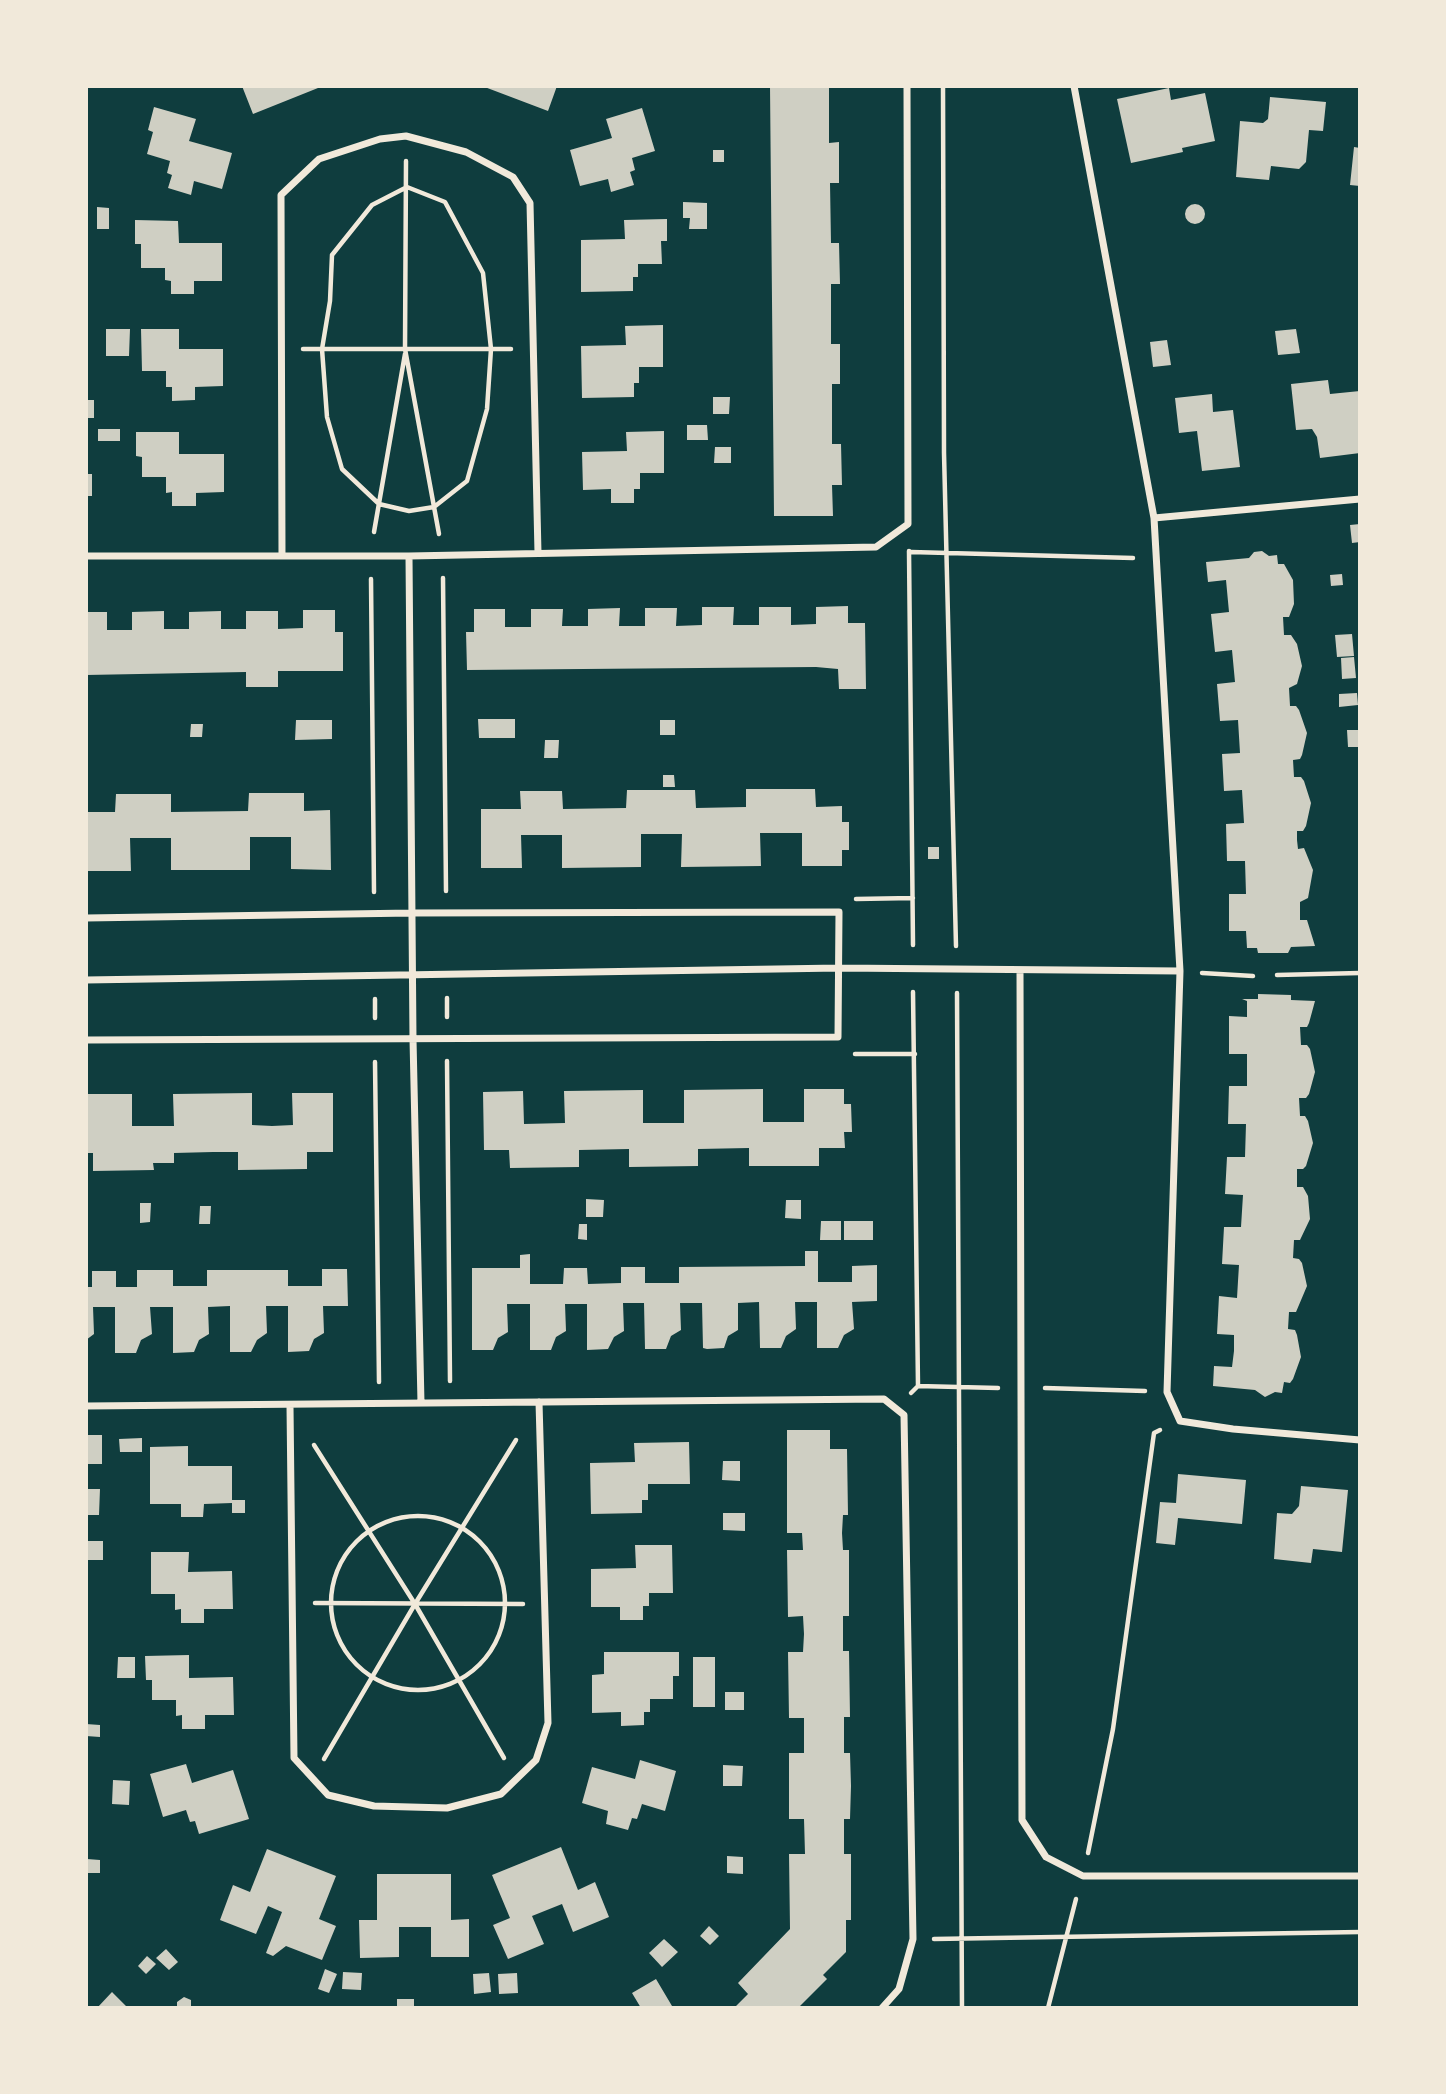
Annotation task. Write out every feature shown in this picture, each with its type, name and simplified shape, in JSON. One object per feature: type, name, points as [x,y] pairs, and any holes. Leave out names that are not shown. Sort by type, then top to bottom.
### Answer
[{"type":"street","points":[[86,556],[409,556],[876,547],[908,524],[908,86]]},
{"type":"street","points":[[1074,86],[1154,518],[1157,558],[1180,971],[1167,1392],[1180,1421],[1233,1429],[1360,1440]]},
{"type":"street","points":[[282,556],[281,195],[318,159],[380,139],[405,136],[466,152],[513,177],[530,203],[538,553]]},
{"type":"street","points":[[1154,518],[1360,499]]},
{"type":"street","points":[[409,556],[413,1039],[421,1403]]},
{"type":"street","points":[[86,918],[412,913],[839,912],[838,1037],[86,1040]]},
{"type":"street","points":[[86,980],[839,968],[1180,971]]},
{"type":"street","points":[[1020,970],[1022,1820],[1046,1857],[1083,1876],[1360,1876]]},
{"type":"street","points":[[86,1406],[884,1399],[904,1415],[913,1939],[899,1989],[881,2008]]},
{"type":"street","points":[[290,1406],[294,1758],[328,1795],[374,1806],[447,1808],[500,1794],[536,1760],[548,1723],[540,1402]]},
{"type":"path","points":[[943,86],[947,555],[956,969],[964,1938],[962,2008]]},
{"type":"path","points":[[407,187],[444,202],[483,274],[491,349],[487,409],[467,481],[434,507],[409,511],[379,504],[342,469],[327,417],[322,349],[330,301],[332,255],[372,205],[407,187]]},
{"type":"path","points":[[374,914],[370,556],[405,349]]},
{"type":"path","points":[[281,350],[534,350]]},
{"type":"path","points":[[910,552],[947,555],[1157,558]]},
{"type":"path","points":[[839,912],[853,899],[913,898]]},
{"type":"path","points":[[1180,971],[1253,976]]},
{"type":"path","points":[[1277,975],[1360,973]]},
{"type":"path","points":[[375,975],[379,1404]]},
{"type":"path","points":[[838,1037],[854,1054],[915,1054]]},
{"type":"path","points":[[313,1778],[415,1604],[540,1402]]},
{"type":"path","points":[[290,1406],[415,1604],[458,1682],[517,1779]]},
{"type":"path","points":[[1048,2008],[1083,1876],[1113,1729],[1154,1433],[1180,1421]]},
{"type":"path","points":[[430,1515],[464,1528],[481,1542],[502,1579],[505,1617],[490,1653],[458,1682],[406,1691],[372,1680],[337,1640],[331,1603],[343,1555],[366,1530],[395,1517],[430,1515]]},
{"type":"path","points":[[293,1603],[545,1604]]},
{"type":"path","points":[[964,1938],[1360,1932]]},
{"type":"building","points":[[242,86],[323,86],[253,114]]},
{"type":"building","points":[[482,86],[557,86],[548,111]]},
{"type":"building","points":[[770,86],[829,86],[829,143],[839,142],[839,183],[830,183],[831,243],[839,243],[840,284],[831,284],[831,344],[840,344],[840,384],[832,384],[832,444],[841,444],[842,485],[832,485],[833,516],[774,516]]},
{"type":"building","points":[[1169,88],[1171,100],[1205,93],[1215,141],[1182,148],[1183,152],[1131,163],[1117,99]]},
{"type":"building","points":[[1270,97],[1326,102],[1323,131],[1309,130],[1306,162],[1299,169],[1271,166],[1269,180],[1236,177],[1240,121],[1263,123],[1268,119]]},
{"type":"building","points":[[154,107],[196,119],[189,141],[232,153],[222,189],[194,181],[191,195],[168,188],[172,175],[167,173],[170,161],[147,154],[153,132],[148,130]]},
{"type":"building","points":[[642,108],[655,151],[632,158],[635,170],[630,172],[634,185],[611,192],[608,179],[580,186],[570,150],[612,138],[606,119]]},
{"type":"building","points":[[1354,147],[1360,148],[1360,186],[1350,185]]},
{"type":"building","points":[[713,150],[724,150],[724,162],[713,162]]},
{"type":"building","points":[[683,202],[707,203],[707,229],[689,229],[690,218],[683,218]]},
{"type":"building","points":[[1191,204],[1199,204],[1205,214],[1199,224],[1191,224],[1185,218],[1185,210]]},
{"type":"building","points":[[97,207],[109,208],[109,229],[97,229]]},
{"type":"building","points":[[667,219],[667,241],[661,241],[662,264],[638,264],[638,277],[633,277],[633,291],[581,292],[581,240],[625,239],[624,220]]},
{"type":"building","points":[[135,220],[178,221],[179,243],[222,243],[222,281],[194,281],[194,294],[171,294],[171,281],[165,280],[165,268],[141,268],[141,244],[135,244]]},
{"type":"building","points":[[663,325],[663,367],[639,367],[639,383],[634,383],[634,397],[582,398],[581,346],[626,345],[625,326]]},
{"type":"building","points":[[106,329],[130,329],[129,356],[106,356]]},
{"type":"building","points":[[141,329],[179,329],[179,349],[223,349],[223,386],[195,387],[195,400],[172,401],[172,387],[166,387],[166,371],[142,371]]},
{"type":"building","points":[[1296,329],[1300,353],[1278,355],[1275,331]]},
{"type":"building","points":[[1167,340],[1171,365],[1153,367],[1150,342]]},
{"type":"building","points":[[1328,380],[1330,394],[1360,391],[1360,453],[1320,458],[1317,437],[1312,429],[1296,430],[1291,384]]},
{"type":"building","points":[[1212,394],[1213,412],[1233,410],[1240,467],[1202,471],[1197,431],[1179,433],[1175,398]]},
{"type":"building","points":[[713,397],[730,397],[729,414],[713,414]]},
{"type":"building","points":[[86,400],[94,400],[94,418],[86,418]]},
{"type":"building","points":[[687,425],[707,425],[708,440],[687,440]]},
{"type":"building","points":[[98,429],[120,429],[120,441],[98,441]]},
{"type":"building","points":[[664,431],[664,473],[640,473],[640,489],[634,489],[634,503],[611,503],[611,489],[583,490],[582,452],[627,451],[626,432]]},
{"type":"building","points":[[136,432],[179,432],[179,454],[224,454],[224,492],[196,493],[196,506],[172,506],[172,492],[166,493],[166,477],[142,477],[142,457],[136,456]]},
{"type":"building","points":[[715,447],[731,447],[731,463],[714,463]]},
{"type":"building","points":[[86,474],[92,474],[92,496],[86,496]]},
{"type":"building","points":[[1360,524],[1360,542],[1352,543],[1350,525]]},
{"type":"building","points":[[1262,551],[1269,556],[1277,555],[1278,564],[1284,564],[1293,580],[1294,604],[1289,617],[1283,617],[1284,635],[1291,635],[1297,644],[1302,666],[1297,684],[1289,688],[1290,706],[1296,706],[1299,710],[1307,733],[1300,759],[1293,760],[1294,777],[1301,777],[1304,781],[1311,803],[1306,826],[1303,831],[1297,831],[1297,840],[1298,849],[1304,848],[1313,870],[1308,898],[1300,902],[1300,920],[1307,920],[1315,946],[1291,947],[1288,953],[1258,953],[1257,948],[1247,948],[1246,931],[1229,931],[1229,894],[1246,894],[1245,861],[1227,861],[1226,824],[1244,823],[1242,790],[1224,791],[1222,754],[1240,753],[1238,720],[1220,721],[1217,684],[1235,682],[1232,650],[1215,652],[1211,614],[1229,612],[1226,580],[1208,582],[1206,562],[1249,558],[1254,552]]},
{"type":"building","points":[[1342,574],[1343,585],[1331,586],[1330,575]]},
{"type":"building","points":[[848,606],[848,623],[865,623],[866,689],[839,689],[838,669],[816,667],[467,670],[466,632],[474,632],[474,609],[505,609],[505,627],[531,627],[531,609],[563,609],[562,626],[588,626],[588,609],[620,608],[619,626],[645,626],[645,608],[677,608],[676,626],[702,625],[702,607],[734,607],[733,625],[759,625],[759,607],[791,607],[791,625],[816,624],[816,607]]},
{"type":"building","points":[[303,610],[335,610],[335,632],[343,632],[343,671],[278,671],[278,687],[246,687],[246,672],[86,675],[86,612],[107,612],[107,630],[132,630],[132,612],[164,611],[164,629],[189,629],[189,612],[221,611],[221,629],[246,629],[246,611],[278,611],[278,629],[303,628]]},
{"type":"building","points":[[1352,634],[1354,656],[1337,657],[1335,635]]},
{"type":"building","points":[[1354,657],[1356,678],[1342,679],[1341,658]]},
{"type":"building","points":[[1357,693],[1358,705],[1339,707],[1339,694]]},
{"type":"building","points":[[478,719],[515,719],[515,738],[479,738]]},
{"type":"building","points":[[296,720],[332,720],[332,739],[295,740]]},
{"type":"building","points":[[660,720],[675,720],[675,735],[660,735]]},
{"type":"building","points":[[191,724],[203,724],[202,737],[190,737]]},
{"type":"building","points":[[1347,730],[1358,730],[1359,747],[1348,747]]},
{"type":"building","points":[[545,740],[559,740],[558,758],[544,758]]},
{"type":"building","points":[[663,775],[674,775],[675,787],[663,787]]},
{"type":"building","points":[[746,789],[815,789],[816,807],[842,806],[842,822],[849,822],[849,850],[842,850],[842,866],[802,866],[802,833],[760,833],[761,866],[681,867],[682,834],[641,834],[641,867],[562,868],[562,835],[521,835],[522,868],[481,868],[481,809],[521,809],[520,791],[562,791],[563,809],[626,808],[627,790],[695,790],[696,808],[746,807]]},
{"type":"building","points":[[249,793],[304,793],[304,811],[330,810],[331,870],[291,869],[291,837],[250,837],[250,870],[171,870],[171,838],[130,838],[131,871],[86,871],[86,812],[115,812],[116,794],[171,794],[171,812],[248,811]]},
{"type":"building","points":[[928,847],[939,847],[939,859],[928,859]]},
{"type":"building","points":[[1258,994],[1291,995],[1291,1000],[1315,1001],[1307,1027],[1300,1027],[1301,1045],[1307,1045],[1310,1049],[1315,1072],[1309,1094],[1306,1098],[1299,1098],[1300,1116],[1305,1116],[1308,1121],[1313,1143],[1306,1166],[1297,1169],[1297,1187],[1303,1187],[1308,1196],[1310,1219],[1300,1240],[1294,1240],[1293,1258],[1302,1263],[1307,1286],[1296,1312],[1289,1312],[1288,1329],[1295,1330],[1301,1357],[1293,1379],[1290,1383],[1284,1382],[1282,1393],[1275,1392],[1265,1397],[1255,1390],[1213,1386],[1214,1366],[1232,1367],[1234,1351],[1234,1335],[1217,1334],[1219,1296],[1237,1298],[1239,1265],[1222,1264],[1224,1227],[1241,1227],[1243,1195],[1225,1194],[1227,1157],[1245,1157],[1246,1124],[1228,1124],[1229,1086],[1247,1086],[1247,1054],[1229,1054],[1229,1016],[1247,1017],[1247,1001],[1242,999],[1258,999]]},
{"type":"building","points":[[763,1089],[763,1122],[804,1122],[804,1089],[844,1089],[844,1104],[851,1104],[852,1132],[844,1132],[845,1148],[819,1148],[819,1166],[749,1166],[749,1148],[698,1149],[698,1166],[629,1167],[629,1149],[579,1150],[579,1167],[510,1168],[509,1150],[484,1150],[483,1092],[523,1091],[524,1124],[565,1123],[564,1091],[643,1090],[643,1123],[684,1123],[684,1090]]},
{"type":"building","points":[[252,1093],[252,1125],[272,1126],[293,1125],[292,1093],[333,1093],[333,1152],[307,1152],[307,1169],[238,1170],[238,1152],[213,1152],[174,1153],[174,1163],[153,1163],[154,1170],[93,1171],[93,1153],[86,1153],[86,1094],[132,1094],[132,1126],[174,1126],[173,1094]]},
{"type":"building","points":[[586,1199],[604,1200],[603,1217],[586,1217]]},
{"type":"building","points":[[786,1200],[801,1200],[801,1219],[785,1218]]},
{"type":"building","points":[[140,1203],[151,1203],[150,1222],[140,1223]]},
{"type":"building","points":[[200,1206],[211,1206],[210,1224],[199,1224]]},
{"type":"building","points":[[821,1221],[841,1221],[841,1240],[820,1240]]},
{"type":"building","points":[[844,1221],[873,1221],[873,1240],[844,1240]]},
{"type":"building","points":[[579,1224],[587,1224],[587,1240],[578,1239]]},
{"type":"building","points":[[805,1251],[818,1251],[818,1282],[852,1282],[852,1266],[877,1265],[877,1301],[852,1302],[854,1329],[844,1335],[838,1348],[817,1348],[817,1302],[795,1302],[796,1329],[786,1336],[781,1348],[760,1348],[759,1302],[738,1303],[738,1330],[728,1336],[724,1348],[707,1349],[703,1348],[702,1303],[680,1303],[681,1330],[671,1336],[666,1349],[645,1349],[644,1303],[623,1303],[624,1331],[614,1337],[608,1349],[587,1350],[587,1304],[565,1304],[566,1331],[556,1337],[551,1350],[530,1350],[530,1304],[507,1304],[508,1332],[498,1338],[493,1350],[472,1350],[472,1268],[520,1268],[520,1255],[530,1254],[530,1284],[563,1284],[564,1268],[587,1268],[588,1284],[621,1283],[621,1267],[645,1267],[645,1283],[679,1283],[679,1267],[805,1266]]},
{"type":"building","points":[[322,1269],[347,1269],[348,1306],[323,1306],[324,1333],[314,1339],[309,1351],[288,1352],[288,1306],[266,1306],[267,1333],[257,1340],[251,1352],[230,1352],[230,1306],[208,1307],[209,1334],[199,1340],[194,1352],[173,1353],[173,1307],[150,1307],[152,1334],[141,1340],[136,1353],[115,1353],[115,1307],[93,1307],[94,1334],[86,1340],[86,1287],[92,1287],[92,1271],[116,1271],[116,1287],[137,1287],[137,1270],[173,1270],[173,1286],[207,1286],[207,1270],[288,1270],[288,1286],[322,1286]]},
{"type":"building","points":[[787,1430],[830,1430],[830,1449],[847,1449],[848,1515],[843,1515],[842,1533],[843,1550],[849,1550],[849,1616],[843,1616],[843,1651],[849,1651],[850,1717],[844,1717],[844,1753],[850,1753],[851,1786],[850,1819],[844,1819],[844,1854],[851,1854],[851,1920],[846,1920],[846,1952],[823,1975],[827,1979],[798,2008],[734,2008],[748,1994],[738,1983],[790,1929],[789,1854],[805,1854],[804,1819],[789,1819],[789,1753],[804,1753],[804,1718],[789,1718],[788,1652],[803,1652],[804,1634],[803,1616],[788,1617],[787,1550],[803,1550],[802,1533],[787,1533]]},
{"type":"building","points":[[86,1435],[102,1435],[102,1464],[86,1464]]},
{"type":"building","points":[[142,1438],[142,1452],[120,1452],[119,1439]]},
{"type":"building","points":[[689,1442],[690,1484],[648,1484],[648,1500],[642,1500],[642,1513],[591,1514],[590,1463],[635,1462],[634,1443]]},
{"type":"building","points":[[188,1446],[188,1466],[232,1466],[232,1500],[245,1500],[245,1513],[232,1513],[232,1503],[204,1504],[203,1517],[181,1517],[181,1504],[150,1504],[150,1447]]},
{"type":"building","points":[[723,1461],[740,1461],[740,1481],[722,1480]]},
{"type":"building","points":[[1178,1474],[1246,1480],[1242,1524],[1178,1518],[1175,1545],[1156,1543],[1160,1502],[1176,1503]]},
{"type":"building","points":[[1301,1486],[1348,1490],[1342,1552],[1313,1549],[1311,1563],[1274,1559],[1277,1513],[1292,1514],[1299,1506]]},
{"type":"building","points":[[86,1489],[100,1489],[99,1515],[86,1515]]},
{"type":"building","points":[[723,1513],[745,1513],[745,1531],[723,1530]]},
{"type":"building","points":[[86,1541],[103,1541],[103,1560],[86,1560]]},
{"type":"building","points":[[635,1545],[672,1545],[673,1593],[649,1593],[649,1606],[643,1606],[643,1620],[620,1620],[620,1607],[591,1607],[591,1569],[636,1568]]},
{"type":"building","points":[[151,1552],[189,1552],[188,1572],[232,1571],[233,1609],[204,1609],[204,1623],[181,1623],[181,1609],[175,1610],[175,1594],[151,1594]]},
{"type":"building","points":[[604,1652],[679,1652],[679,1676],[673,1676],[673,1699],[650,1699],[650,1712],[644,1712],[644,1725],[621,1726],[621,1712],[592,1713],[592,1675],[604,1674]]},
{"type":"building","points":[[189,1655],[189,1678],[233,1677],[234,1715],[205,1715],[205,1729],[182,1729],[182,1715],[176,1716],[176,1700],[152,1700],[152,1680],[146,1680],[145,1656]]},
{"type":"building","points":[[118,1657],[135,1657],[135,1678],[117,1678]]},
{"type":"building","points":[[693,1657],[715,1657],[715,1707],[693,1707]]},
{"type":"building","points":[[725,1692],[744,1692],[744,1710],[725,1710]]},
{"type":"building","points":[[86,1724],[100,1725],[100,1737],[86,1736]]},
{"type":"building","points":[[640,1760],[676,1771],[665,1811],[642,1804],[637,1819],[632,1818],[628,1830],[606,1824],[608,1811],[582,1803],[592,1767],[635,1779]]},
{"type":"building","points":[[186,1764],[192,1783],[233,1770],[249,1819],[199,1834],[195,1821],[190,1822],[186,1810],[163,1817],[150,1774]]},
{"type":"building","points":[[723,1765],[743,1766],[742,1786],[723,1786]]},
{"type":"building","points":[[113,1780],[130,1781],[129,1805],[112,1804]]},
{"type":"building","points":[[561,1847],[578,1890],[595,1882],[609,1917],[573,1932],[562,1904],[532,1916],[544,1944],[508,1959],[493,1925],[510,1918],[492,1875]]},
{"type":"building","points":[[267,1849],[336,1876],[319,1919],[336,1926],[322,1960],[286,1946],[273,1956],[266,1953],[282,1912],[268,1906],[256,1934],[220,1920],[233,1885],[250,1892]]},
{"type":"building","points":[[727,1856],[743,1857],[743,1874],[727,1873]]},
{"type":"building","points":[[87,1859],[100,1860],[100,1873],[87,1873]]},
{"type":"building","points":[[377,1874],[451,1874],[451,1920],[469,1919],[469,1957],[431,1957],[431,1927],[399,1927],[399,1957],[360,1958],[359,1920],[377,1920]]},
{"type":"building","points":[[709,1926],[719,1936],[710,1945],[700,1936]]},
{"type":"building","points":[[664,1939],[678,1952],[662,1967],[649,1953]]},
{"type":"building","points":[[166,1949],[178,1962],[169,1970],[156,1958]]},
{"type":"building","points":[[147,1956],[156,1964],[146,1974],[138,1966]]},
{"type":"building","points":[[325,1969],[337,1974],[329,1993],[318,1989]]},
{"type":"building","points":[[343,1972],[362,1973],[361,1990],[342,1989]]},
{"type":"building","points":[[489,1973],[491,1992],[474,1994],[473,1974]]},
{"type":"building","points":[[517,1973],[518,1993],[499,1994],[498,1974]]},
{"type":"building","points":[[656,1979],[672,2006],[641,2008],[632,1993]]},
{"type":"building","points":[[112,1992],[126,2006],[97,2008]]},
{"type":"building","points":[[184,1997],[191,2000],[191,2008],[177,2008],[177,2002]]},
{"type":"building","points":[[397,1999],[414,1999],[414,2008],[397,2008]]}]
